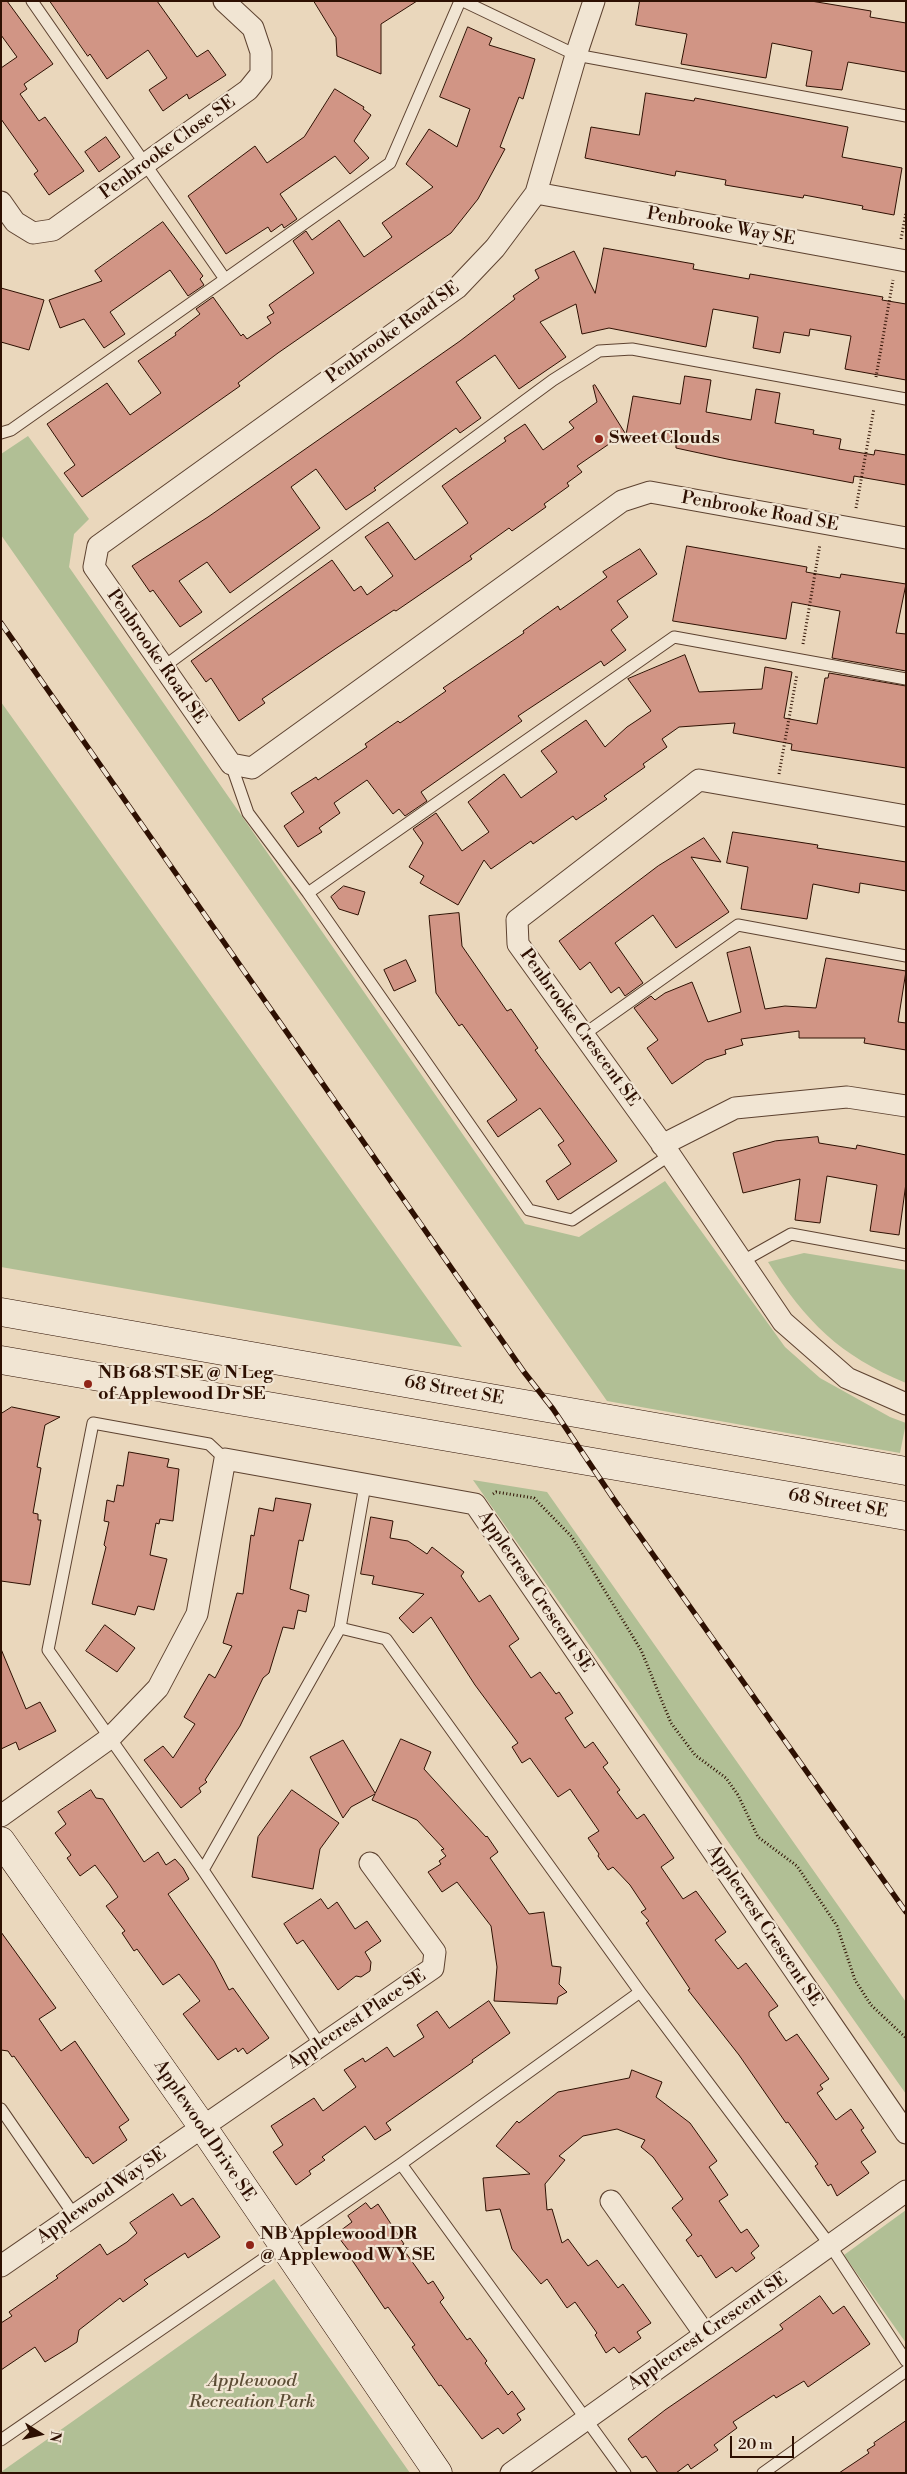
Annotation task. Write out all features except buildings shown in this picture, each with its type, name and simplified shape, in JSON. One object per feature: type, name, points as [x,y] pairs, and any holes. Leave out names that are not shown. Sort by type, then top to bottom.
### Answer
[{"type":"main road","name":"68 Street SE","points":[[1,1312],[906,1471]]},
{"type":"main road","name":"68 Street SE","points":[[1,1360],[906,1516]]},
{"type":"main road","name":"Applewood Drive SE","points":[[1,1841],[202,2126],[438,2473]]},
{"type":"street","name":"Penbrooke Close SE","points":[[1,202],[15,222],[33,233],[53,230],[145,162],[248,90],[261,74],[261,52],[253,28],[224,1]]},
{"type":"street","name":"Penbrooke Road SE","points":[[594,1],[576,55],[536,193],[495,248],[457,288],[98,546],[94,567],[162,668],[231,764],[252,768],[622,501],[650,492],[906,538]]},
{"type":"street","name":"Penbrooke Way SE","points":[[536,193],[902,260]]},
{"type":"street","name":"Penbrooke Crescent SE","points":[[906,816],[699,780],[517,920],[518,944],[666,1150],[783,1322],[847,1378],[906,1404]]},
{"type":"street","points":[[666,1150],[734,1108],[847,1097],[906,1106]]},
{"type":"street","points":[[1,1816],[110,1738],[158,1688],[197,1614],[225,1459]]},
{"type":"street","name":"Applecrest Crescent SE","points":[[225,1459],[475,1504],[906,2133]]},
{"type":"street","name":"Applecrest Place SE","points":[[202,2126],[433,1968],[435,1952],[370,1863]]},
{"type":"street","name":"Applewood Way SE","points":[[1,2266],[202,2126]]},
{"type":"street","name":"Applecrest Crescent SE","points":[[511,2473],[704,2333],[906,2191]]},
{"type":"street","points":[[611,2200],[704,2333]]},
{"type":"lane","points":[[32,1],[225,278]]},
{"type":"lane","points":[[1,433],[19,424],[390,163],[462,1],[576,55],[906,116]]},
{"type":"lane","points":[[162,668],[553,380],[599,351],[632,350],[906,399]]},
{"type":"lane","points":[[308,893],[674,637],[906,679]]},
{"type":"lane","points":[[231,764],[248,813],[308,893],[529,1210],[572,1220],[666,1150]]},
{"type":"lane","points":[[583,1035],[738,925],[906,956]]},
{"type":"lane","points":[[743,1261],[791,1234],[906,1254]]},
{"type":"lane","points":[[225,1459],[209,1444],[94,1423],[48,1650],[203,1870],[320,2045]]},
{"type":"lane","points":[[203,1870],[340,1628],[365,1485]]},
{"type":"lane","points":[[340,1628],[386,1639],[640,1992],[830,2245],[906,2361]]},
{"type":"lane","points":[[1,2440],[400,2164],[640,1992]]},
{"type":"lane","points":[[1,2109],[74,2215]]},
{"type":"lane","points":[[400,2164],[625,2473]]},
{"type":"lane","points":[[763,2473],[906,2371]]},
{"type":"path","points":[[852,528],[876,393],[876,376],[902,260],[906,213]]},
{"type":"path","points":[[475,1504],[496,1492],[534,1498],[572,1537],[641,1650],[672,1723],[695,1755],[726,1778],[738,1795],[758,1837],[797,1866],[837,1926],[855,1980],[871,2005],[906,2038]]},
{"type":"green space","points":[[28,436],[89,519],[74,534],[69,567],[525,1224],[579,1237],[665,1181],[785,1347],[820,1378],[890,1417],[906,1423],[900,1453],[607,1401],[1,535],[1,454]]},
{"type":"green space","points":[[1,702],[462,1347],[1,1267]]},
{"type":"green space","points":[[804,1253],[906,1270],[906,1383],[862,1361],[826,1334],[796,1302],[768,1262]]},
{"type":"green space","points":[[473,1480],[547,1492],[906,2002],[906,2094]]},
{"type":"green space","points":[[906,2210],[906,2343],[844,2255]]},
{"type":"green space","name":"Applewood Recreation Park","points":[[274,2279],[410,2473],[1,2473],[1,2472]]},
{"type":"railway","points":[[1,623],[524,1372],[553,1409],[613,1498],[906,1912]]},
{"type":"place","name":"Sweet Clouds","points":[[599,439]]},
{"type":"place","name":"NB 68 ST SE @ N Leg of Applewood Dr SE","points":[[88,1384]]},
{"type":"place","name":"NB Applewood DR @ Applewood WY SE","points":[[250,2245]]}]
